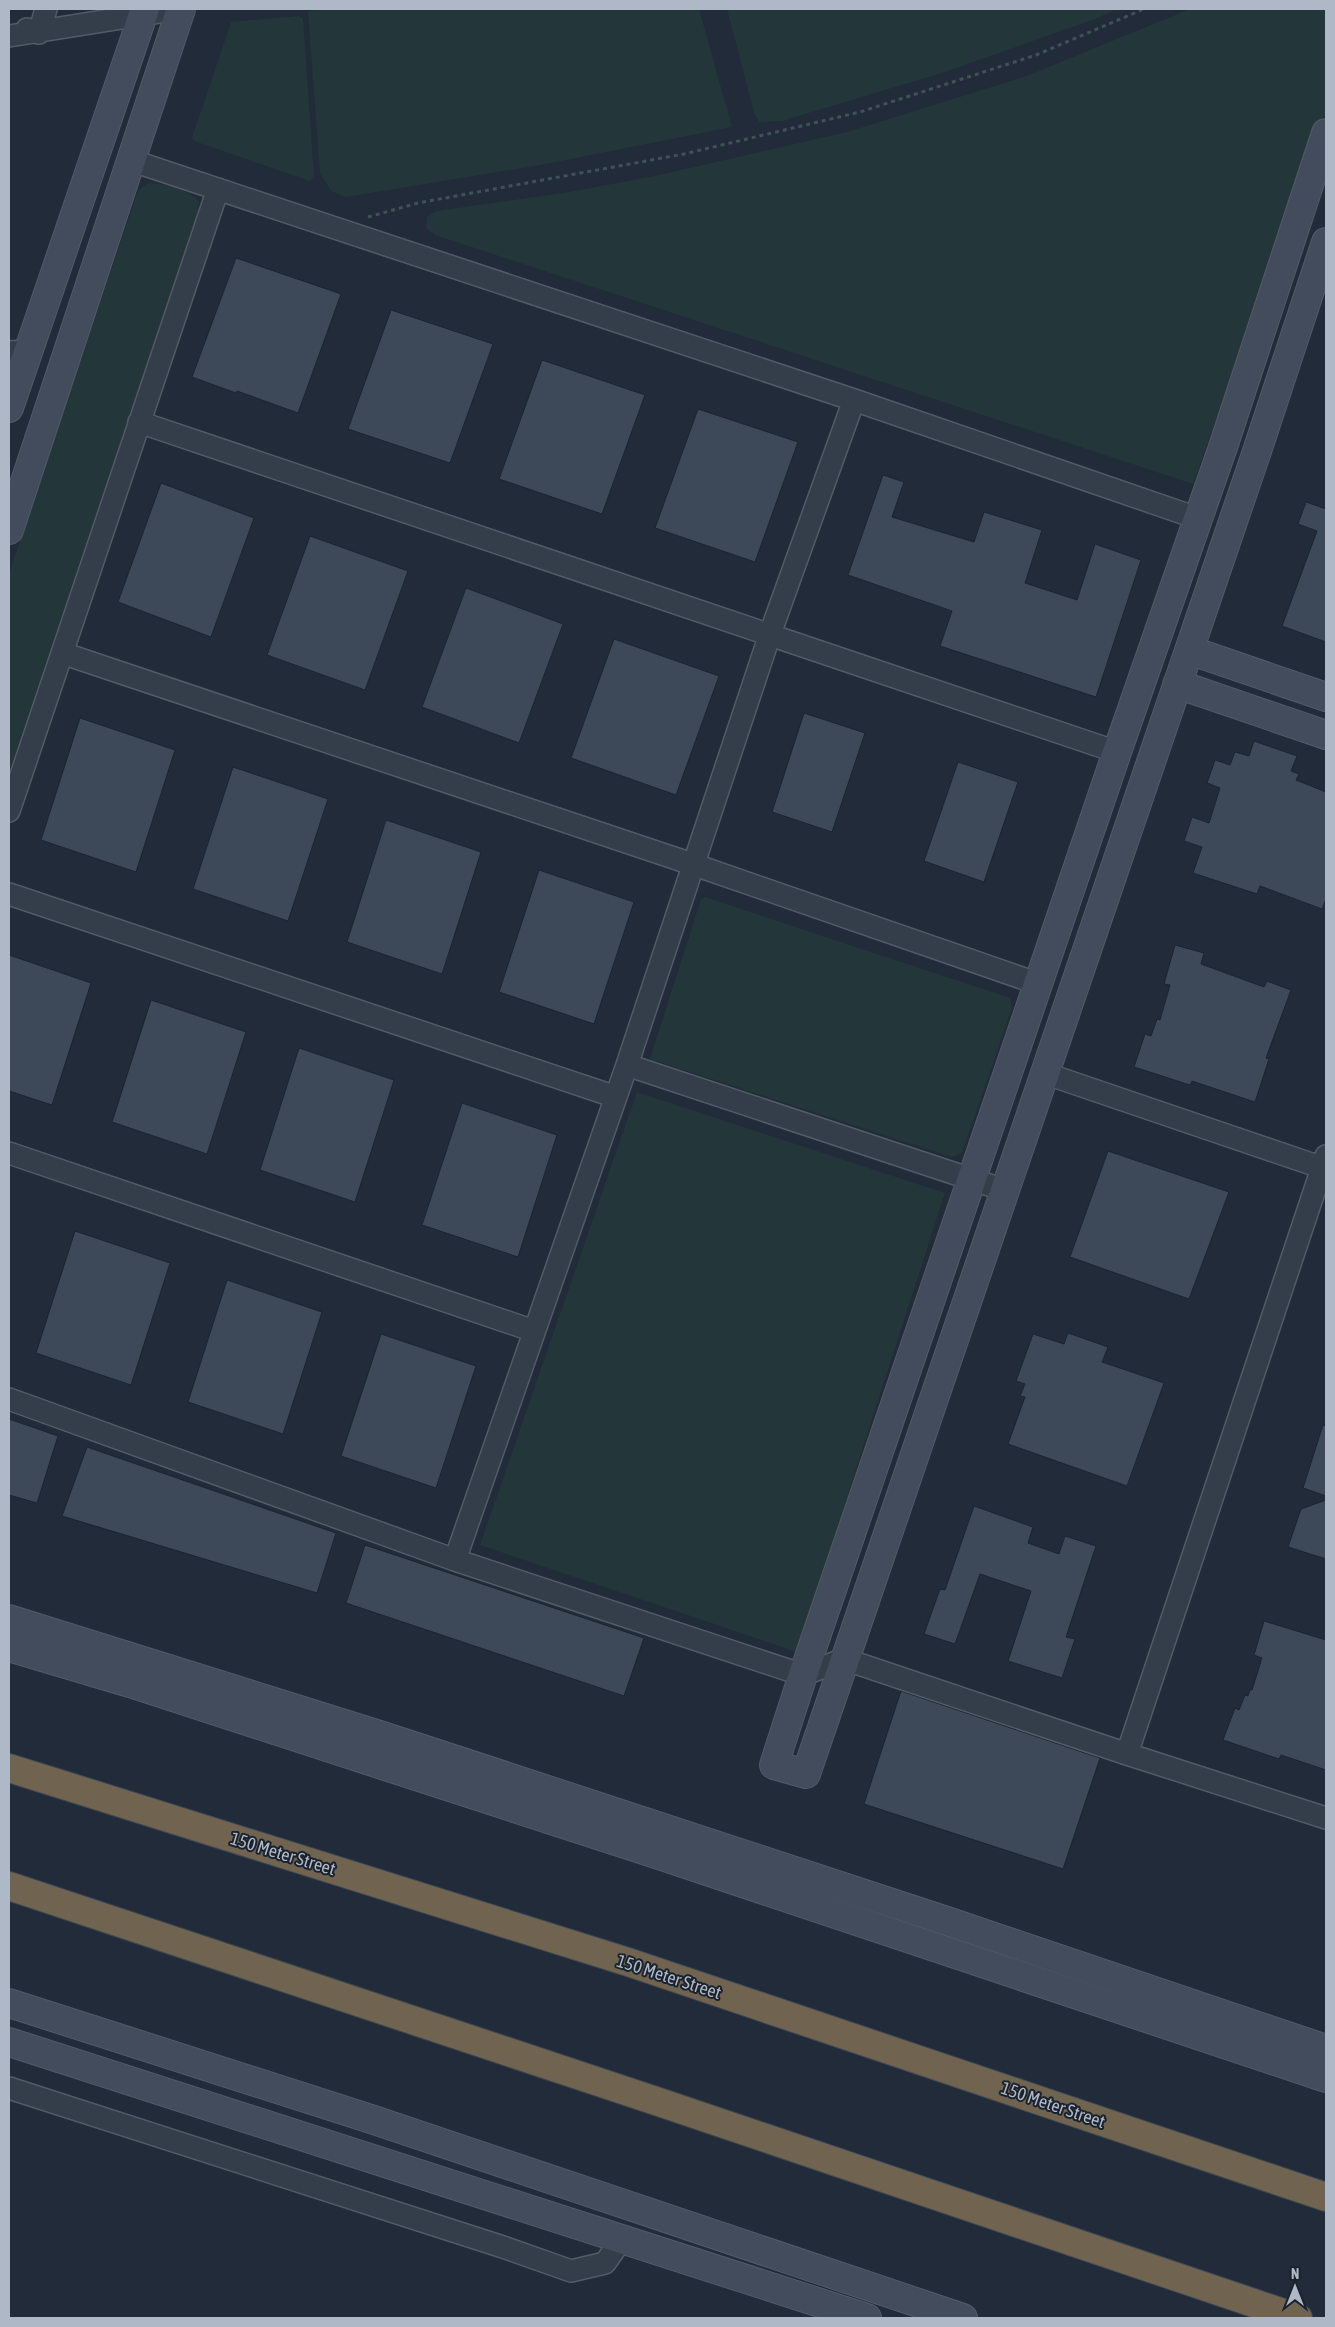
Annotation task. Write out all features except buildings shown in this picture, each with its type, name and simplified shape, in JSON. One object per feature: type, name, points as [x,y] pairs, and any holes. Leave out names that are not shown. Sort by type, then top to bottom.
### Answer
[{"type":"highway","name":"150 Meter Street","points":[[9,1768],[628,1962],[1326,2197]]},
{"type":"highway","points":[[9,1886],[666,2104],[1298,2318]]},
{"type":"street","points":[[39,32],[46,9]]},
{"type":"street","points":[[9,36],[39,32],[144,11],[180,9],[133,161],[108,229],[9,530]]},
{"type":"street","points":[[9,408],[18,351],[74,218],[144,11]]},
{"type":"street","points":[[9,24],[39,32]]},
{"type":"street","points":[[1326,133],[1224,447],[1197,518],[1117,752],[774,1764],[806,1774],[1177,684],[1255,457],[1320,278],[1326,242]]},
{"type":"street","points":[[133,161],[334,226],[854,400],[1197,518]]},
{"type":"street","points":[[9,811],[218,189]]},
{"type":"street","points":[[74,218],[108,229]]},
{"type":"street","points":[[454,1560],[627,1065],[695,865],[770,634],[854,400]]},
{"type":"street","points":[[139,422],[1117,752]]},
{"type":"street","points":[[1224,447],[1255,457]]},
{"type":"street","points":[[1189,650],[1326,697]]},
{"type":"street","points":[[62,653],[695,865],[1039,984]]},
{"type":"street","points":[[1177,684],[1326,735]]},
{"type":"street","points":[[9,894],[616,1097]]},
{"type":"street","points":[[627,1065],[1004,1190]]},
{"type":"street","points":[[1044,1073],[1325,1164],[1128,1754]]},
{"type":"street","points":[[9,1153],[534,1331]]},
{"type":"street","points":[[9,1398],[454,1560],[803,1675],[844,1659],[1326,1818]]},
{"type":"street","points":[[9,1619],[380,1734],[950,1922],[1326,2049]]},
{"type":"street","points":[[9,1648],[130,1683],[649,1852],[1326,2078]]},
{"type":"street","points":[[9,2003],[402,2130],[963,2318]]},
{"type":"street","points":[[9,2042],[867,2318]]},
{"type":"street","points":[[9,2088],[485,2241],[572,2271],[606,2263],[622,2239]]},
{"type":"path","points":[[334,226],[418,203],[684,154],[860,112],[1036,55],[1144,9]]},
{"type":"green space","points":[[328,9],[699,9],[732,127],[541,165],[346,197],[331,191],[320,173],[308,11]]},
{"type":"green space","points":[[727,9],[1117,9],[1095,19],[942,73],[782,121],[759,122],[754,112]]},
{"type":"green space","points":[[1190,9],[1326,9],[1326,111],[1193,484],[435,235],[426,228],[427,217],[437,211],[563,193],[655,176],[847,132],[1024,77]]},
{"type":"green space","points":[[299,16],[303,19],[314,176],[310,181],[197,142],[192,138],[231,22]]},
{"type":"green space","points":[[148,183],[168,186],[189,193],[199,201],[198,212],[9,772],[9,574],[138,191]]},
{"type":"green space","points":[[705,897],[1010,998],[1012,1008],[962,1153],[952,1157],[650,1059],[701,899]]},
{"type":"green space","points":[[637,1092],[945,1193],[797,1652],[480,1545]]}]
